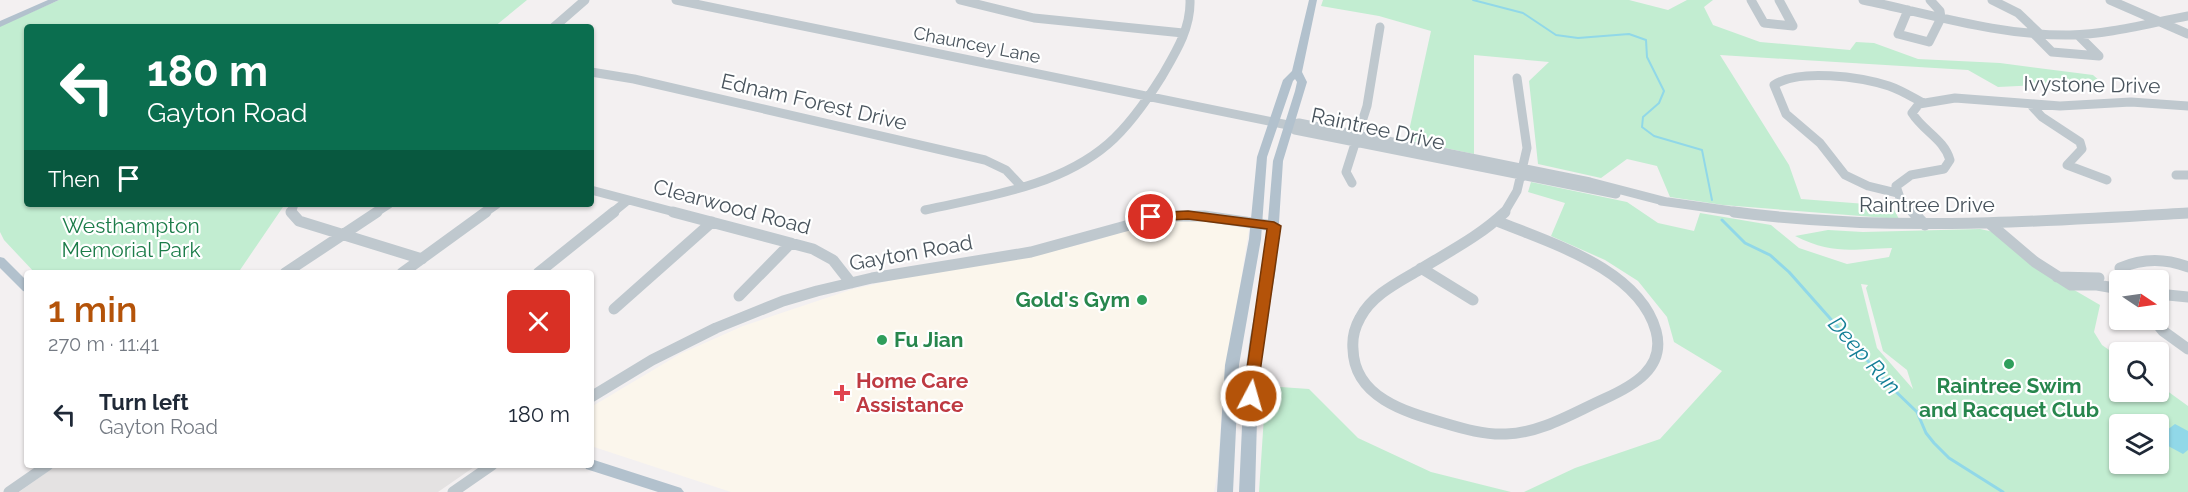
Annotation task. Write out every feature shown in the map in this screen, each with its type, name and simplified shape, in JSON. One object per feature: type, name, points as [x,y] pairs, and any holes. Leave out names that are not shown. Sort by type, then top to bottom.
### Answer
[{"type":"main road","points":[[0,17],[39,0]]},
{"type":"main road","points":[[0,24],[55,0]]},
{"type":"main road","points":[[1247,492],[1251,382],[1270,268],[1278,161],[1302,82],[1298,72],[1313,0]]},
{"type":"main road","points":[[1226,492],[1232,365],[1250,274],[1262,157],[1288,80],[1298,72]]},
{"type":"main road","points":[[0,261],[24,285]]},
{"type":"main road","points":[[594,466],[676,492]]},
{"type":"street","points":[[557,24],[585,0]]},
{"type":"street","name":"Chauncey Lane","points":[[676,0],[1273,122]]},
{"type":"street","points":[[713,8],[725,0]]},
{"type":"street","points":[[960,0],[1034,18],[1183,33]]},
{"type":"street","points":[[925,210],[1021,186],[1066,171],[1096,154],[1119,134],[1170,62],[1190,15],[1190,0]]},
{"type":"street","points":[[1751,0],[1764,23],[1793,26],[1779,0]]},
{"type":"street","points":[[1863,0],[1994,29],[2037,34],[2078,35],[2188,16]]},
{"type":"street","points":[[1908,10],[1898,34],[1929,42],[1941,18],[1940,11],[1930,0]]},
{"type":"street","points":[[1992,0],[2018,12],[2052,52],[2099,56],[2078,35]]},
{"type":"street","points":[[2110,0],[2188,34]]},
{"type":"street","points":[[1352,183],[1346,172],[1370,94],[1380,27]]},
{"type":"street","name":"Ednam Forest Drive","points":[[594,73],[985,160],[1006,170],[1021,186]]},
{"type":"street","points":[[1923,103],[1891,87],[1870,82],[1797,75],[1782,78],[1774,84],[1786,114],[1820,143],[1845,176],[1862,184],[1897,194],[1925,225]]},
{"type":"street","points":[[1497,221],[1592,263],[1613,276],[1641,300],[1656,327],[1659,343],[1655,359],[1640,380],[1622,391],[1518,433],[1478,432],[1398,409],[1378,397],[1358,375],[1352,357],[1353,340],[1360,317],[1368,306],[1384,291],[1497,221],[1513,201],[1522,172],[1526,136],[1516,78]]},
{"type":"street","name":"Ivystone Drive","points":[[1923,103],[1955,98],[2060,106],[2131,102],[2188,106]]},
{"type":"street","points":[[1897,194],[1896,186],[1905,177],[1944,169],[1949,165],[1946,149],[1914,119],[1913,108],[1923,103]]},
{"type":"street","points":[[2030,104],[2042,117],[2080,142],[2082,149],[2067,164],[2068,166],[2107,180]]},
{"type":"street","name":"Raintree Drive","points":[[1273,122],[1288,125],[1295,130],[1356,139],[1522,172],[1591,191],[1792,219],[1925,225],[2188,213]]},
{"type":"street","points":[[2176,175],[2188,175]]},
{"type":"street","name":"Clearwood Road","points":[[594,191],[791,243],[827,255],[842,269],[851,283]]},
{"type":"street","points":[[542,270],[628,200]]},
{"type":"street","points":[[293,207],[291,213],[293,218],[422,259]]},
{"type":"street","points":[[290,270],[384,207]]},
{"type":"street","points":[[406,270],[493,207]]},
{"type":"street","name":"Gayton Road","points":[[594,395],[651,360],[718,327],[810,293],[851,283],[1034,251],[1093,237],[1151,217],[1188,215],[1274,226]]},
{"type":"street","points":[[614,309],[712,222]]},
{"type":"street","points":[[1989,223],[2035,262],[2071,285],[2109,287]]},
{"type":"street","points":[[739,296],[791,243]]},
{"type":"street","points":[[2120,268],[2138,260],[2173,262],[2188,267]]},
{"type":"street","points":[[1421,268],[1473,300]]},
{"type":"street","points":[[2058,277],[2109,280]]},
{"type":"street","points":[[2169,295],[2188,297]]},
{"type":"street","points":[[2163,330],[2188,349]]},
{"type":"street","points":[[9,492],[44,468]]},
{"type":"street","points":[[453,492],[488,468]]},
{"type":"shaded area","points":[[1169,220],[1201,221],[1249,229],[1223,393],[1214,492],[731,492],[594,447],[594,405],[680,354],[743,326],[853,289],[920,274],[1065,248],[1145,224]]},
{"type":"shaded area","points":[[53,468],[473,468],[438,492],[19,492]]},
{"type":"green space","name":"Westhampton Memorial Park","points":[[59,0],[527,0],[498,24],[24,24],[24,207],[283,207],[240,270],[32,270],[4,240],[0,232],[0,26]]},
{"type":"green space","points":[[1323,0],[1629,0],[1668,10],[1687,0],[1713,0],[1704,7],[1713,25],[1760,42],[1850,50],[1856,42],[1874,43],[1918,59],[2000,63],[2093,75],[2101,82],[1998,87],[1968,70],[1720,55],[1789,165],[1801,199],[1892,206],[1899,219],[1723,205],[1670,197],[1657,166],[1627,159],[1601,178],[1538,164],[1529,81],[1549,62],[1474,55],[1474,154],[1407,140],[1431,31],[1379,16],[1321,6]]},
{"type":"green space","points":[[1531,182],[1627,202],[1658,223],[1694,231],[1700,213],[1771,225],[1799,248],[1847,264],[1889,257],[1892,248],[1843,250],[1821,246],[1795,236],[1828,230],[1863,232],[1980,229],[1994,232],[2045,273],[2100,305],[2094,332],[2102,345],[2109,350],[2109,402],[2169,402],[2169,392],[2188,406],[2188,492],[1524,492],[1575,468],[1660,439],[1722,371],[1674,342],[1667,317],[1638,281],[1605,260],[1551,236],[1565,203],[1528,192]],"holes":[[[1861,284],[1868,285],[1866,288],[1883,351],[1907,370],[1913,389],[1877,348]]]},
{"type":"green space","points":[[1266,386],[1309,389],[1358,438],[1431,472],[1511,492],[1259,492]]},
{"type":"water","points":[[2175,424],[2188,431],[2188,450],[2183,454],[2169,446],[2169,428]]},
{"type":"waterway","name":"Deep Run","points":[[1473,0],[1523,13],[1556,35],[1578,38],[1629,34],[1646,40],[1647,57],[1664,91],[1659,103],[1643,117],[1642,127],[1654,136],[1702,150],[1712,200]]},
{"type":"waterway","name":"Deep Run","points":[[1722,220],[1745,243],[1770,255],[1789,272],[1891,387],[1917,412],[1926,433],[1949,458],[2003,492]]},
{"type":"place","name":"Gold's Gym","points":[[1142,300]]},
{"type":"place","name":"Fu Jian","points":[[882,340]]},
{"type":"place","name":"Raintree Swim and Racquet Club","points":[[2009,364]]},
{"type":"place","name":"Home Care Assistance","points":[[842,393]]},
{"type":"route","points":[[1151,217],[1188,215],[1274,226],[1270,268],[1257,337],[1251,396]]}]
